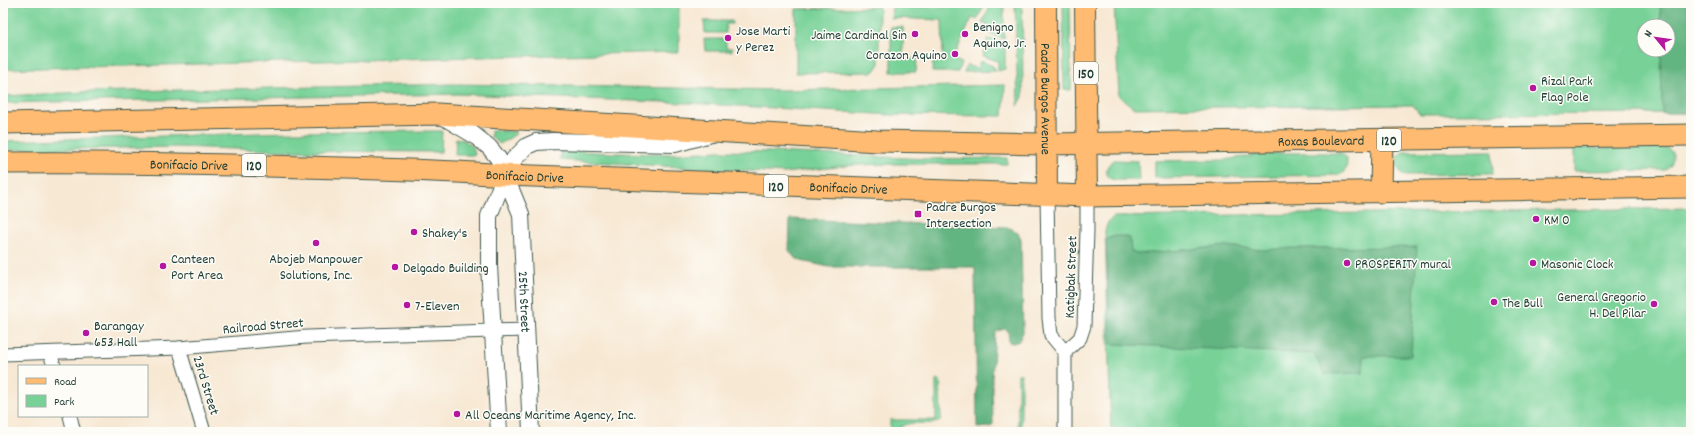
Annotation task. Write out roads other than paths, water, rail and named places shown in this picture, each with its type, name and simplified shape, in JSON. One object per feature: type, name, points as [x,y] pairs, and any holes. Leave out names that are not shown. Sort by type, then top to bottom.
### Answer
[{"type":"highway","name":"120","points":[[3,123],[437,114],[877,141],[1046,144]]},
{"type":"highway","name":"Roxas Boulevard","points":[[1046,144],[1691,135]]},
{"type":"highway","points":[[1381,192],[1382,140]]},
{"type":"highway","name":"Bonifacio Drive","points":[[3,163],[209,164],[444,171],[505,176],[1047,195]]},
{"type":"highway","name":"120","points":[[1047,195],[1087,196],[1691,187]]},
{"type":"main road","name":"Padre Burgos Avenue","points":[[1046,3],[1047,195]]},
{"type":"main road","name":"150","points":[[1085,3],[1087,196]]},
{"type":"street","name":"25th Street","points":[[437,114],[463,127],[489,147],[498,158],[521,214],[525,330],[531,432]]},
{"type":"street","points":[[500,432],[492,331],[489,266],[489,216],[505,176],[514,159],[527,146],[536,142],[553,141],[675,144],[718,131]]},
{"type":"street","name":"Katigbak Street","points":[[1047,195],[1049,318],[1052,335],[1065,352],[1080,338],[1084,326],[1087,196]]},
{"type":"street","name":"Railroad Street","points":[[3,354],[179,348],[307,337],[525,330]]},
{"type":"street","name":"23rd Street","points":[[179,348],[204,432]]},
{"type":"street","points":[[1065,352],[1065,432]]},
{"type":"street","points":[[50,353],[54,365]]},
{"type":"street","points":[[70,417],[74,432]]},
{"type":"place","name":"Jaime Cardinal Sin","points":[[915,34]]},
{"type":"place","name":"Benigno Aquino, Jr.","points":[[965,34]]},
{"type":"place","name":"Jose Marti y Perez","points":[[728,38]]},
{"type":"place","name":"Corazon Aquino","points":[[955,54]]},
{"type":"place","name":"Rizal Park Flag Pole","points":[[1533,88]]},
{"type":"place","name":"Padre Burgos Intersection","points":[[918,214]]},
{"type":"place","name":"KM 0","points":[[1536,219]]},
{"type":"place","name":"Shakey's","points":[[414,232]]},
{"type":"place","name":"Abojeb Manpower Solutions, Inc.","points":[[316,243]]},
{"type":"place","name":"PROSPERITY mural","points":[[1347,263]]},
{"type":"place","name":"Masonic Clock","points":[[1533,263]]},
{"type":"place","name":"Canteen Port Area","points":[[163,266]]},
{"type":"place","name":"Delgado Building","points":[[395,267]]},
{"type":"place","name":"The Bull","points":[[1494,302]]},
{"type":"place","name":"General Gregorio H. Del Pilar","points":[[1654,304]]},
{"type":"place","name":"7-Eleven","points":[[407,305]]},
{"type":"place","name":"Barangay 653 Hall","points":[[86,333]]},
{"type":"place","name":"All Oceans Maritime Agency, Inc.","points":[[457,414]]}]
